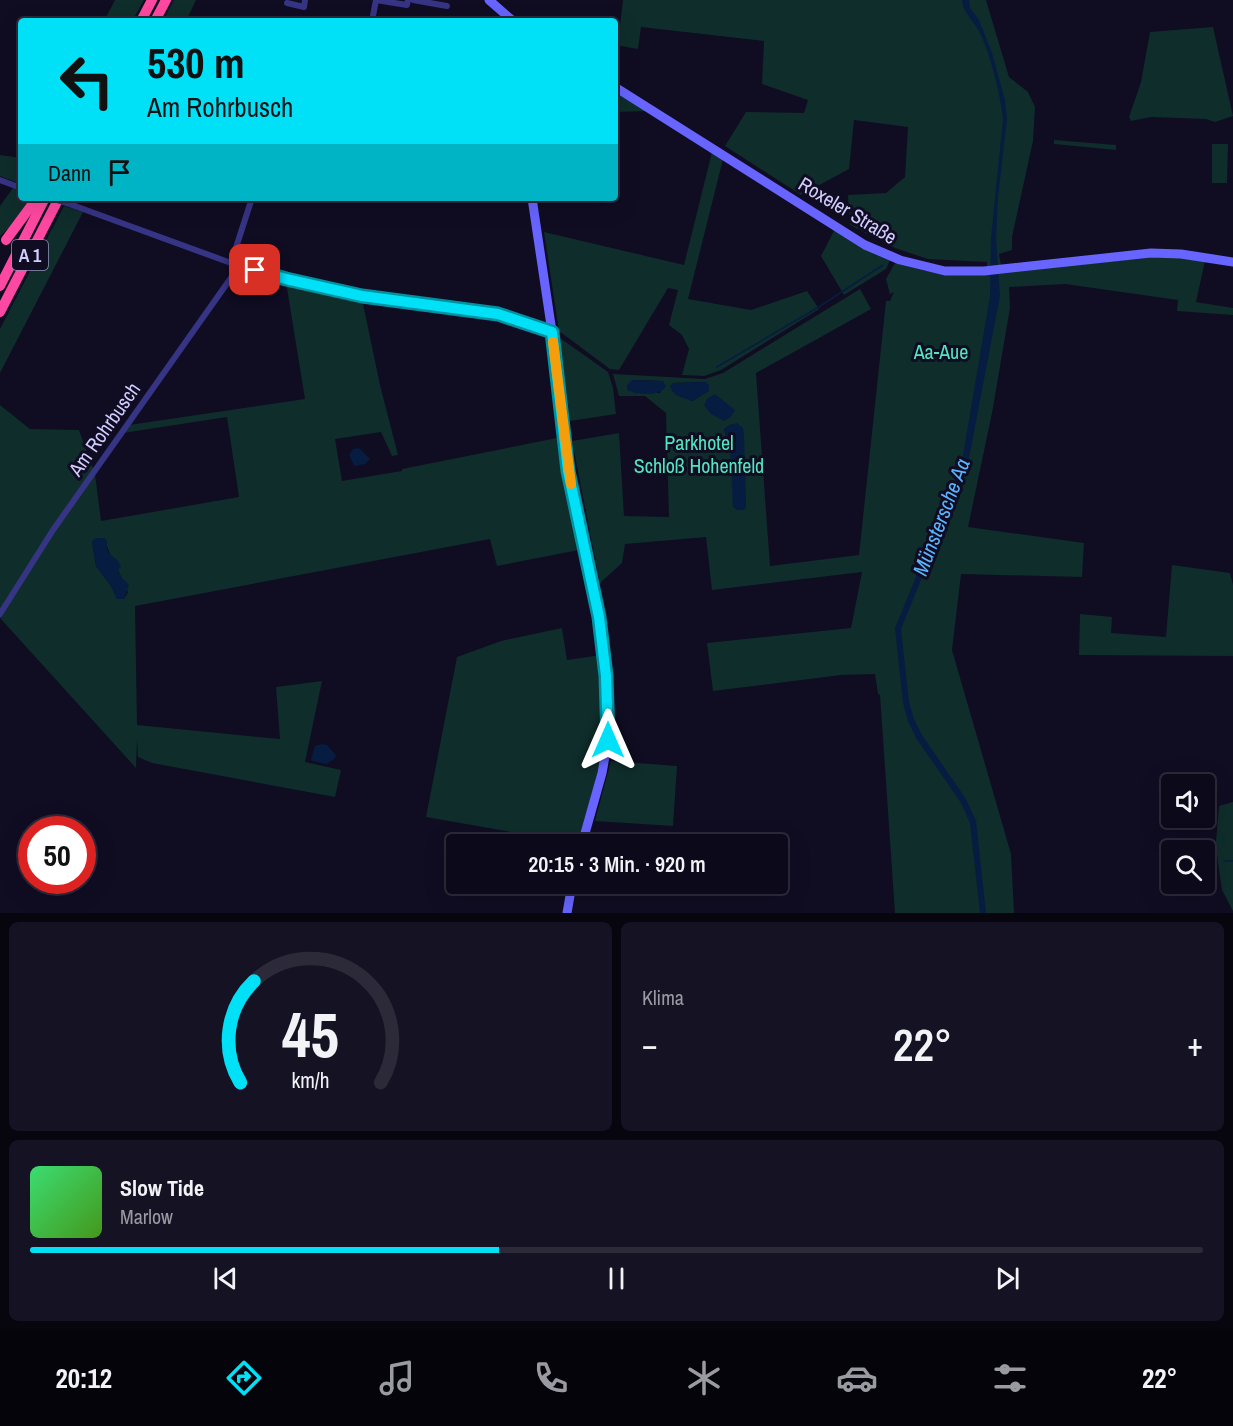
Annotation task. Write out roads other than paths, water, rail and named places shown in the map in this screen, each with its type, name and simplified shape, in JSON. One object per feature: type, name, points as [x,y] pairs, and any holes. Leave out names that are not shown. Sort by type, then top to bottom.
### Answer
[{"type":"highway","points":[[143,18],[153,0]]},
{"type":"highway","points":[[157,18],[166,0]]},
{"type":"highway","points":[[6,240],[35,201]]},
{"type":"highway","name":"A 1","points":[[0,286],[43,201]]},
{"type":"highway","name":"A 1","points":[[0,312],[57,201]]},
{"type":"main road","points":[[489,0],[502,18]]},
{"type":"main road","name":"Roxeler Straße","points":[[618,89],[839,229],[878,251],[900,260],[945,271],[984,271],[1151,253],[1181,254],[1233,262]]},
{"type":"main road","points":[[532,201],[552,332],[568,471],[598,608],[606,676],[608,740],[602,773],[585,834]]},
{"type":"main road","points":[[567,913],[570,894]]},
{"type":"street","points":[[287,3],[304,7],[305,0]]},
{"type":"street","points":[[373,18],[376,0],[407,5],[408,0]]},
{"type":"street","points":[[413,0],[447,6]]},
{"type":"street","points":[[0,180],[18,187]]},
{"type":"street","points":[[60,201],[231,262],[286,279],[362,296],[498,314],[552,332]]},
{"type":"street","points":[[231,262],[251,201]]},
{"type":"street","name":"Am Rohrbusch","points":[[0,614],[53,530],[240,265]]},
{"type":"water","name":"Münstersche Aa","points":[[962,0],[969,0],[970,8],[979,20],[992,53],[1005,100],[1007,119],[998,197],[996,239],[1000,296],[967,468],[901,629],[909,702],[914,719],[922,735],[966,799],[976,821],[986,913],[980,913],[970,823],[961,803],[916,738],[908,721],[903,703],[895,628],[961,467],[990,296],[991,238],[1003,119],[988,52],[980,33],[964,9]]},
{"type":"water","points":[[632,380],[662,381],[666,386],[659,392],[637,393],[627,390],[627,385]]},
{"type":"water","points":[[706,382],[709,385],[709,391],[693,401],[682,398],[670,386],[673,383]]},
{"type":"water","points":[[715,394],[735,410],[731,417],[724,421],[711,414],[704,405],[707,399]]},
{"type":"water","points":[[737,423],[743,428],[744,435],[746,507],[744,510],[737,510],[733,507],[730,447],[724,429]]},
{"type":"water","points":[[359,448],[370,459],[365,464],[354,466],[349,455],[353,449]]},
{"type":"water","points":[[96,538],[104,538],[107,541],[108,552],[119,562],[121,567],[118,570],[121,577],[129,585],[124,599],[117,599],[111,586],[96,566],[92,541]]},
{"type":"water","points":[[327,745],[336,755],[327,764],[311,759],[315,746]]},
{"type":"waterway","points":[[717,367],[817,308],[883,265]]},
{"type":"waterway","points":[[1224,861],[1233,861]]},
{"type":"park label","name":"Aa-Aue","points":[[941,351]]},
{"type":"park label","name":"Parkhotel Schloß Hohenfeld","points":[[699,454]]}]
